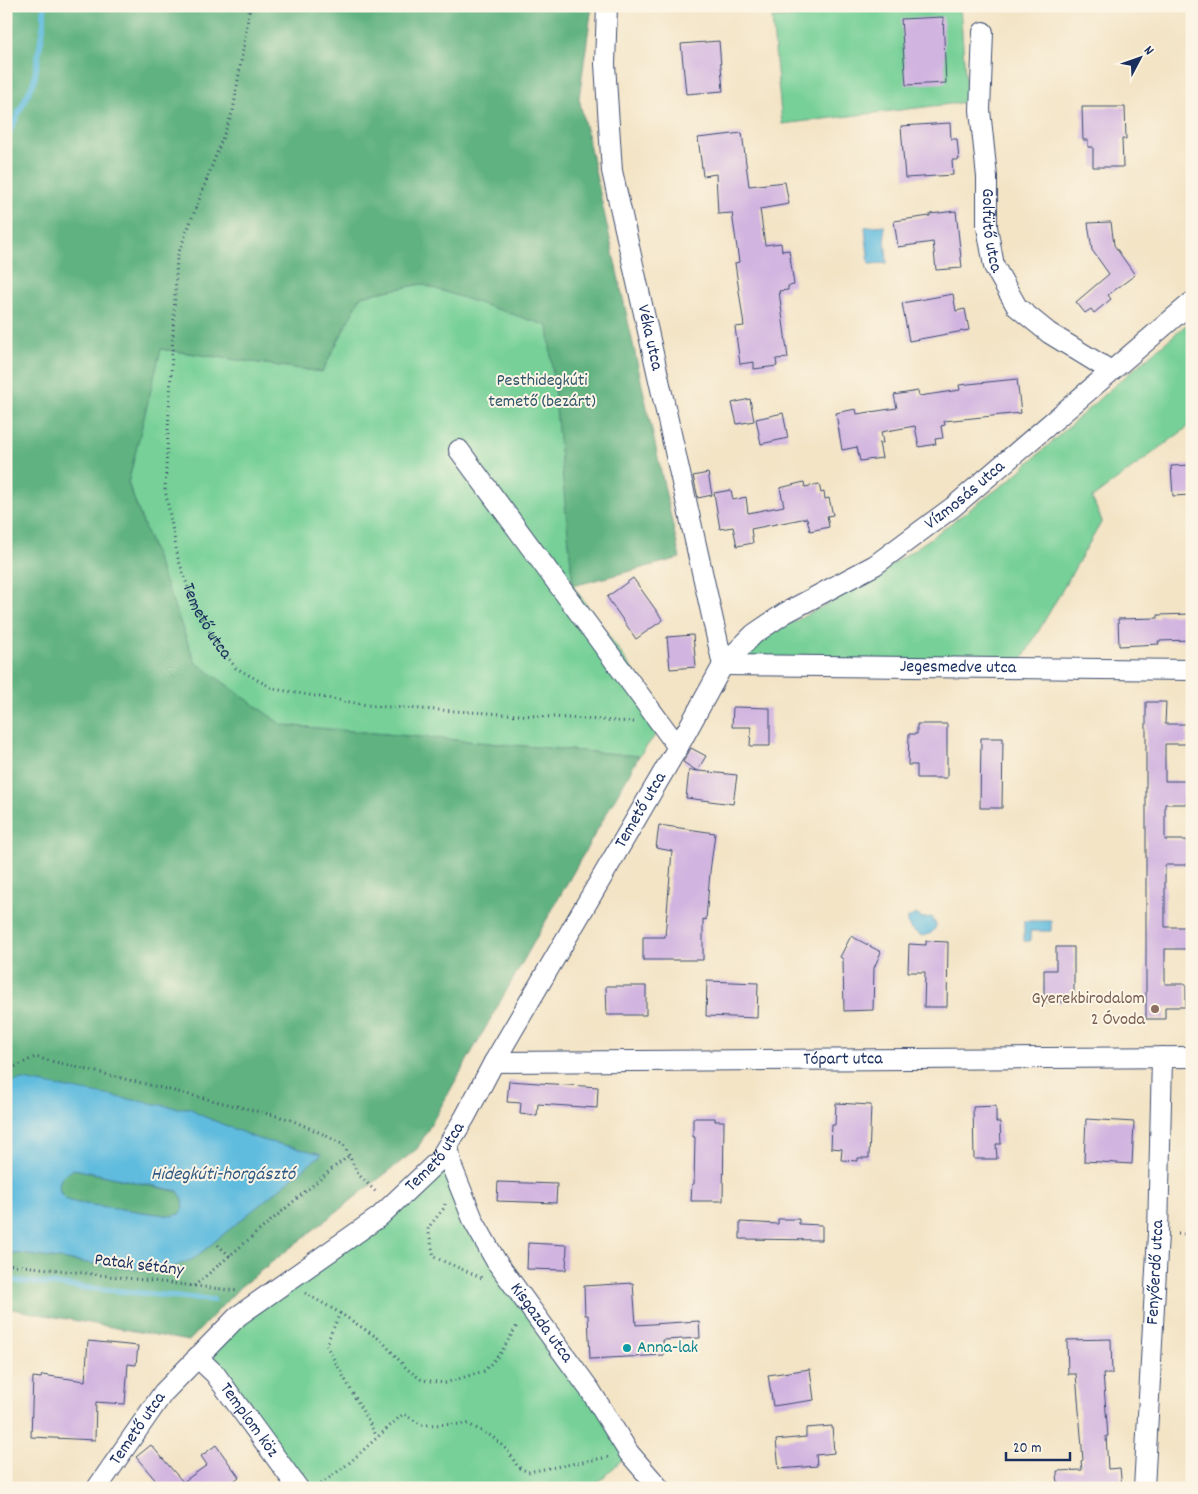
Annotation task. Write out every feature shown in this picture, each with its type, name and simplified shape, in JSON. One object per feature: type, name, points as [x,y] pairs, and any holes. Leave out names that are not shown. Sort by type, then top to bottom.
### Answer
[{"type":"street","name":"Véka utca","points":[[607,6],[605,64],[612,170],[723,665]]},
{"type":"street","name":"Golfütő utca","points":[[983,32],[980,110],[987,177],[987,226],[994,266],[1017,306],[1049,333],[1111,371]]},
{"type":"street","name":"Vízmosás utca","points":[[723,665],[754,634],[785,613],[875,565],[953,507],[1192,302]]},
{"type":"street","points":[[459,450],[678,747]]},
{"type":"street","name":"Jegesmedve utca","points":[[723,665],[1192,670]]},
{"type":"street","name":"Temető utca","points":[[98,1488],[163,1393],[238,1316],[379,1217],[439,1160],[678,747],[723,665]]},
{"type":"street","name":"Fenyőerdő utca","points":[[1144,1488],[1158,1234],[1162,1057]]},
{"type":"street","name":"Tópart utca","points":[[494,1062],[1192,1057]]},
{"type":"street","name":"Kisgazda utca","points":[[448,1146],[452,1167],[474,1222],[496,1261],[590,1390],[629,1453],[659,1488]]},
{"type":"street","name":"Templom köz","points":[[197,1357],[215,1374],[298,1488]]},
{"type":"path","name":"Temető utca","points":[[250,6],[233,111],[177,257],[166,489],[178,558],[194,605],[215,641],[236,668],[274,689],[373,706],[662,724]]},
{"type":"path","points":[[6,1071],[35,1057],[289,1119],[326,1135],[344,1146],[358,1174],[390,1206]]},
{"type":"path","points":[[194,1287],[349,1156]]},
{"type":"path","points":[[446,1199],[444,1208],[428,1228],[434,1257],[485,1280]]},
{"type":"path","points":[[218,1245],[230,1256]]},
{"type":"path","name":"Patak sétány","points":[[6,1264],[194,1287],[269,1293]]},
{"type":"path","points":[[305,1293],[381,1340],[407,1369],[422,1380],[444,1383],[484,1371],[500,1354],[529,1305]]},
{"type":"path","points":[[340,1313],[326,1345],[377,1437]]},
{"type":"path","points":[[316,1488],[348,1464],[404,1414],[422,1425],[468,1424],[493,1437],[508,1451],[518,1467],[528,1472],[629,1453]]},
{"type":"green space","points":[[6,6],[592,6],[579,98],[680,558],[573,586],[548,326],[421,284],[361,296],[322,372],[161,349],[128,483],[195,662],[282,725],[639,756],[417,1149],[240,1287],[189,1341],[6,1308],[6,1252],[150,1271],[193,1259],[321,1154],[258,1139],[198,1114],[190,1108],[178,1109],[15,1081],[6,1091]]},
{"type":"green space","points":[[960,6],[967,102],[782,124],[772,18],[812,16],[812,8]]},
{"type":"green space","name":"Pesthidegkúti temető (bezárt)","points":[[599,223],[571,566],[573,586],[668,719],[639,756],[282,725],[195,662],[128,483],[160,349],[322,372],[361,296],[421,284],[484,304]]},
{"type":"green space","points":[[1192,320],[1192,424],[1092,498],[1102,521],[1020,663],[743,669],[741,650],[829,603],[881,572],[931,538],[1011,479],[1107,392]]},
{"type":"green space","points":[[439,1160],[474,1222],[629,1453],[592,1488],[298,1488],[197,1357]]},
{"type":"green space","points":[[74,1169],[179,1192],[184,1208],[179,1214],[172,1216],[70,1201],[62,1194],[59,1185],[65,1174]]},
{"type":"water","points":[[884,225],[887,263],[869,264],[865,227]]},
{"type":"water","points":[[916,914],[922,918],[932,917],[936,925],[933,931],[922,936],[911,929],[908,924],[908,918]]},
{"type":"water","points":[[1024,921],[1051,921],[1051,931],[1030,931],[1030,941],[1024,941]]},
{"type":"water","name":"Hidegkúti-horgásztó","points":[[23,1080],[178,1108],[190,1108],[198,1114],[258,1139],[322,1154],[193,1259],[173,1267],[150,1271],[6,1252],[6,1091],[15,1081]],"holes":[[[74,1169],[178,1191],[183,1200],[184,1208],[179,1214],[172,1216],[73,1202],[66,1199],[59,1185],[65,1174]]]},
{"type":"building","points":[[943,17],[946,83],[906,85],[901,19]]},
{"type":"building","points":[[719,41],[723,91],[686,94],[681,44]]},
{"type":"building","points":[[1082,107],[1125,107],[1126,139],[1122,139],[1123,167],[1093,167],[1093,147],[1088,147],[1088,140],[1083,140]]},
{"type":"building","points":[[950,123],[951,139],[957,139],[959,160],[952,160],[953,175],[905,178],[901,126]]},
{"type":"building","points":[[742,133],[749,186],[785,182],[789,204],[760,209],[765,245],[781,243],[782,251],[789,250],[794,285],[788,286],[788,290],[779,291],[788,358],[776,359],[777,366],[754,369],[754,362],[740,364],[735,327],[744,326],[735,263],[739,262],[732,213],[718,214],[716,174],[703,176],[698,138]]},
{"type":"building","points":[[956,211],[962,268],[936,270],[933,242],[898,247],[894,221]]},
{"type":"building","points":[[1111,222],[1114,245],[1135,275],[1108,295],[1111,299],[1094,313],[1091,309],[1085,313],[1076,302],[1109,274],[1092,250],[1088,223]]},
{"type":"building","points":[[953,294],[956,311],[965,309],[969,330],[909,341],[902,303]]},
{"type":"building","points":[[1017,379],[1021,413],[944,421],[945,425],[941,426],[943,438],[935,439],[936,444],[919,447],[915,426],[881,432],[883,443],[879,443],[882,458],[860,461],[857,447],[842,450],[836,413],[856,409],[857,414],[897,408],[894,395],[918,391],[919,396],[960,390],[959,385]]},
{"type":"building","points":[[750,399],[754,421],[737,424],[732,403]]},
{"type":"building","points":[[783,413],[788,438],[761,444],[756,419]]},
{"type":"building","points":[[1192,465],[1192,495],[1173,496],[1171,466]]},
{"type":"building","points":[[708,473],[712,495],[698,498],[693,476]]},
{"type":"building","points":[[804,482],[805,487],[819,484],[821,493],[824,492],[825,499],[829,498],[833,515],[827,516],[829,527],[810,531],[807,518],[751,529],[753,543],[737,546],[733,527],[720,529],[714,493],[731,490],[733,500],[746,497],[748,513],[784,506],[780,488]]},
{"type":"building","points":[[633,578],[663,620],[636,639],[607,597]]},
{"type":"building","points":[[1192,614],[1192,640],[1158,641],[1159,644],[1119,646],[1118,619],[1158,618],[1158,615]]},
{"type":"building","points":[[693,635],[696,667],[670,669],[667,637]]},
{"type":"building","points":[[1146,702],[1166,702],[1165,724],[1187,724],[1187,744],[1165,744],[1165,781],[1187,781],[1187,804],[1165,804],[1165,840],[1187,840],[1187,865],[1165,865],[1165,927],[1186,927],[1186,949],[1165,949],[1165,984],[1186,984],[1186,1007],[1165,1007],[1165,1019],[1146,1019]]},
{"type":"building","points":[[733,707],[770,708],[770,746],[750,746],[751,727],[732,727]]},
{"type":"building","points":[[917,724],[947,724],[947,778],[917,778],[917,765],[908,765],[909,734],[917,734]]},
{"type":"building","points":[[981,738],[1003,738],[1002,808],[980,808]]},
{"type":"building","points":[[691,748],[706,756],[697,771],[683,762]]},
{"type":"building","points":[[689,770],[737,775],[733,804],[686,798]]},
{"type":"building","points":[[659,825],[715,833],[706,920],[703,919],[703,960],[643,960],[643,937],[665,937],[672,851],[656,848]]},
{"type":"building","points":[[851,936],[881,952],[874,968],[873,1010],[844,1011],[843,959],[840,957]]},
{"type":"building","points":[[926,941],[948,942],[947,1007],[924,1007],[925,972],[908,972],[909,944],[926,945]]},
{"type":"building","points":[[1056,947],[1074,947],[1074,1002],[1044,1002],[1044,970],[1056,970]]},
{"type":"building","points":[[707,981],[758,983],[757,1018],[706,1016]]},
{"type":"building","points":[[606,986],[646,986],[646,1015],[607,1015]]},
{"type":"building","points":[[509,1081],[598,1087],[597,1108],[538,1104],[537,1116],[520,1114],[521,1103],[507,1102]]},
{"type":"building","points":[[836,1103],[871,1105],[869,1158],[858,1158],[858,1161],[841,1160],[842,1149],[831,1148],[832,1125],[835,1125]]},
{"type":"building","points":[[996,1106],[996,1122],[1000,1122],[1001,1144],[996,1144],[997,1159],[974,1159],[973,1107]]},
{"type":"building","points":[[693,1118],[715,1118],[715,1121],[724,1121],[723,1201],[691,1201],[692,1184],[694,1184],[695,1137],[693,1137]]},
{"type":"building","points":[[1086,1119],[1134,1122],[1132,1164],[1084,1161]]},
{"type":"building","points":[[498,1182],[557,1184],[556,1203],[497,1201]]},
{"type":"building","points":[[778,1219],[799,1219],[799,1224],[822,1225],[822,1240],[740,1239],[740,1222],[778,1224]]},
{"type":"building","points":[[528,1243],[567,1245],[566,1270],[527,1269]]},
{"type":"building","points":[[633,1283],[636,1325],[699,1321],[700,1338],[663,1340],[664,1355],[590,1359],[588,1315],[585,1315],[584,1286]]},
{"type":"building","points":[[1111,1339],[1112,1374],[1103,1374],[1108,1436],[1106,1436],[1108,1469],[1120,1468],[1122,1488],[1058,1488],[1057,1471],[1082,1470],[1081,1461],[1083,1460],[1076,1374],[1068,1374],[1067,1340]]},
{"type":"building","points":[[88,1341],[138,1346],[136,1365],[128,1364],[125,1404],[96,1402],[95,1440],[31,1437],[33,1377],[41,1378],[42,1375],[85,1381]]},
{"type":"building","points":[[810,1369],[814,1400],[773,1406],[768,1375]]},
{"type":"building","points":[[832,1426],[834,1453],[816,1455],[817,1466],[779,1469],[776,1440],[806,1437],[806,1428]]},
{"type":"building","points":[[151,1445],[183,1482],[207,1465],[201,1456],[216,1445],[239,1477],[224,1488],[162,1488],[136,1457]]},
{"type":"waterway","points":[[6,139],[34,81],[44,22],[44,6]]},
{"type":"waterway","points":[[6,1280],[213,1300]]},
{"type":"place","name":"Gyerekbirodalom 2 Óvoda","points":[[1155,1009]]},
{"type":"place","name":"Anna-lak","points":[[627,1348]]}]
